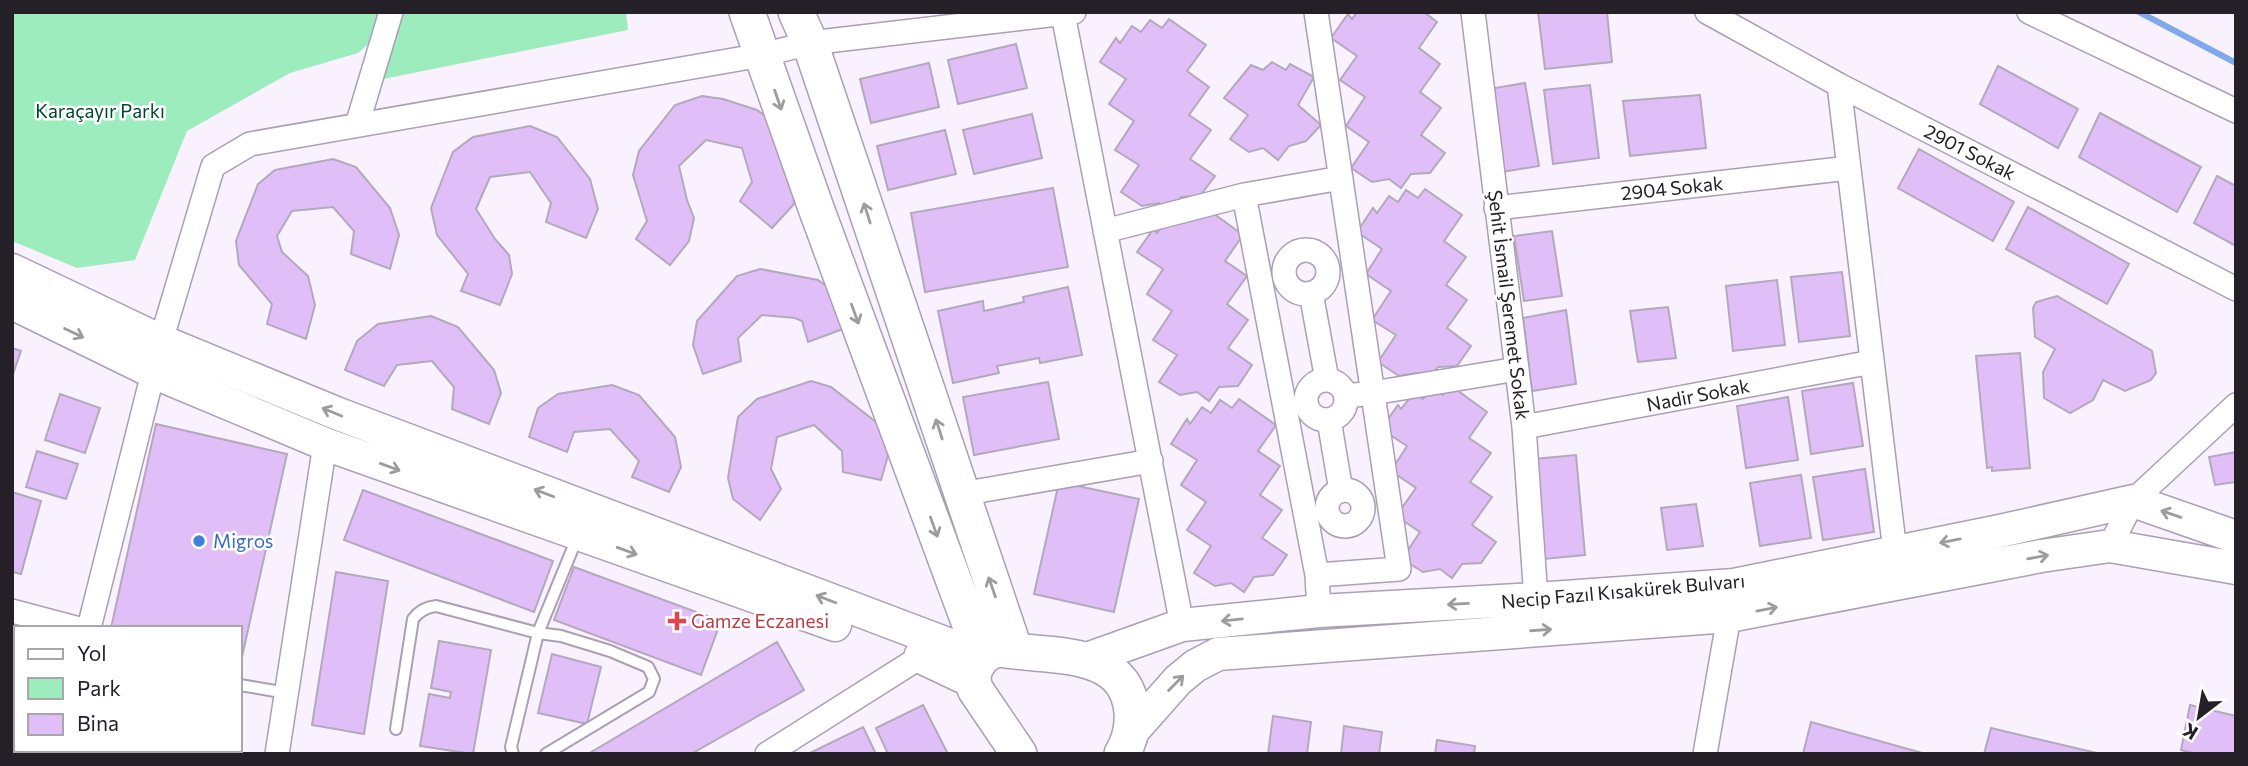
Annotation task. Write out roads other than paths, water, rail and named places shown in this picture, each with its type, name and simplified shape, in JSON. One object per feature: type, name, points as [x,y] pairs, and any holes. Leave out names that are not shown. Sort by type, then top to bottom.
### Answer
[{"type":"main road","points":[[747,12],[820,221],[990,663]]},
{"type":"main road","points":[[803,28],[961,494],[990,663],[975,689],[1019,754]]},
{"type":"main road","points":[[12,270],[161,341],[336,413],[583,521],[922,656],[990,663],[1087,659],[1107,668],[1122,684],[1131,704],[1133,725],[1126,743]]},
{"type":"main road","points":[[12,303],[153,372],[326,444],[583,521],[990,663]]},
{"type":"main road","points":[[2133,501],[2236,537]]},
{"type":"main road","name":"Necip Fazıl Kısakürek Bulvarı","points":[[1087,659],[1182,625],[1319,611],[1734,585],[2133,501]]},
{"type":"main road","name":"Necip Fazıl Kısakürek Bulvarı","points":[[1126,743],[1178,680],[1195,666],[1218,654],[1729,616],[2041,556],[2110,546],[2236,568]]},
{"type":"street","points":[[357,125],[391,12]]},
{"type":"street","points":[[1317,12],[1399,569],[1317,575]]},
{"type":"street","name":"Şehit İsmail Şeremet Sokak","points":[[1473,12],[1524,427],[1536,599]]},
{"type":"street","name":"2901 Sokak","points":[[1707,12],[1839,85],[2236,289]]},
{"type":"street","points":[[2029,12],[2236,111]]},
{"type":"street","points":[[90,626],[161,341],[213,166],[250,144],[762,55],[803,28],[1068,13],[1105,232],[1182,625]]},
{"type":"street","points":[[1839,85],[1895,552]]},
{"type":"street","name":"2904 Sokak","points":[[1496,208],[1849,169]]},
{"type":"street","points":[[1105,232],[1244,195],[1341,178]]},
{"type":"street","points":[[1244,195],[1261,285],[1324,503],[1330,519],[1341,526],[1358,521],[1361,515],[1360,499],[1352,492],[1324,503]]},
{"type":"street","points":[[1303,250],[1318,253],[1327,265],[1328,273],[1322,287],[1311,293],[1297,292],[1287,283],[1285,277],[1286,263],[1290,257],[1303,250]]},
{"type":"street","points":[[1328,273],[1355,276]]},
{"type":"street","points":[[1261,285],[1285,277]]},
{"type":"street","points":[[1311,293],[1327,380]]},
{"type":"street","name":"Nadir Sokak","points":[[1524,427],[1872,362]]},
{"type":"street","points":[[1346,396],[1517,369]]},
{"type":"street","points":[[1327,380],[1339,385],[1346,396],[1341,414],[1329,420],[1316,417],[1308,407],[1295,402],[1310,388],[1327,380]]},
{"type":"street","points":[[2110,546],[2133,501],[2236,405]]},
{"type":"street","points":[[1319,611],[1317,575],[1329,420]]},
{"type":"street","points":[[277,754],[326,444]]},
{"type":"street","points":[[961,494],[1151,461]]},
{"type":"street","points":[[1362,505],[1388,498]]},
{"type":"street","points":[[12,611],[68,626]]},
{"type":"street","points":[[1705,754],[1729,616]]},
{"type":"street","points":[[767,754],[922,656]]},
{"type":"lane","points":[[513,754],[511,747],[538,633],[583,521]]},
{"type":"lane","points":[[396,729],[413,619],[422,610],[436,606],[538,633],[561,636],[610,651],[648,667],[654,679],[649,692],[546,754]]},
{"type":"lane","points":[[242,685],[287,693]]},
{"type":"waterway","points":[[2139,12],[2236,63]]},
{"type":"place","name":"Migros","points":[[199,541]]},
{"type":"place","name":"Gamze Eczanesi","points":[[677,621]]},
{"type":"park label","name":"Karaçayır Parkı","points":[[100,111]]}]
